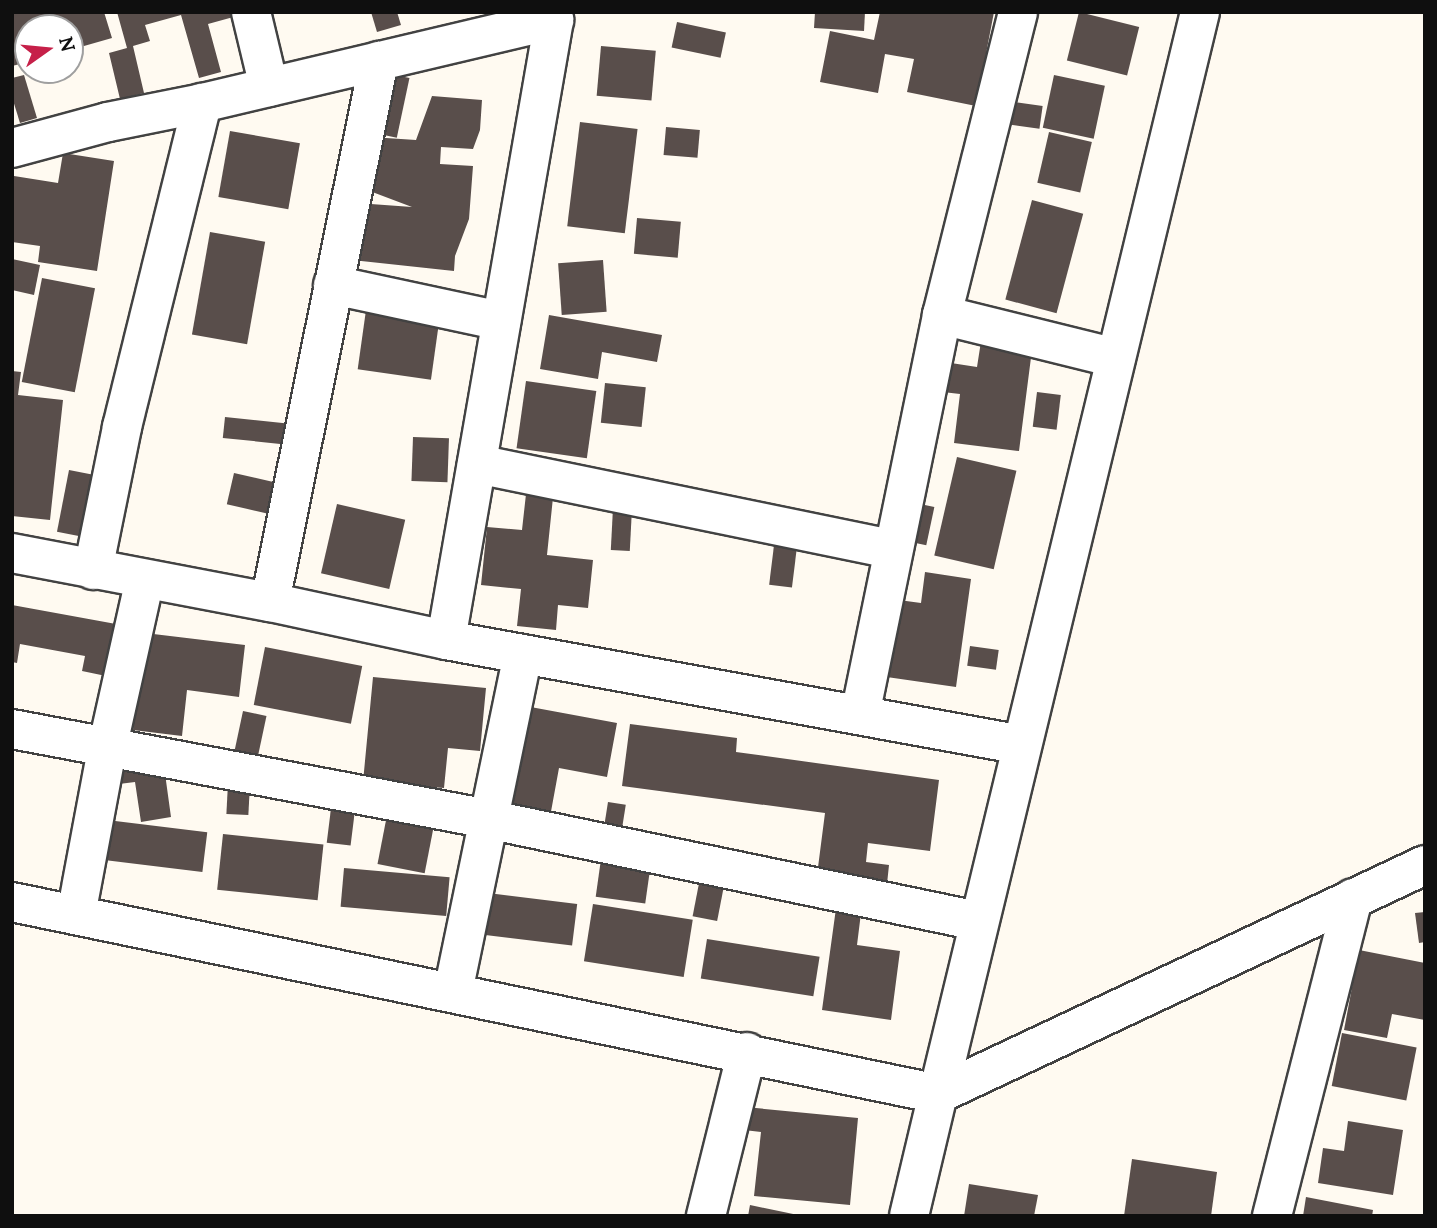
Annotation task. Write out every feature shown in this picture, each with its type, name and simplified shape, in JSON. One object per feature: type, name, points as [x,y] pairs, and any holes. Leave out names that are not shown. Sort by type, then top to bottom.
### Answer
[{"type":"street","points":[[251,12],[269,87]]},
{"type":"street","points":[[860,715],[942,315],[1018,12]]},
{"type":"street","points":[[909,1216],[978,921],[1200,12]]},
{"type":"street","points":[[12,148],[108,122],[202,103],[379,61],[554,16],[446,640]]},
{"type":"street","points":[[270,602],[379,61]]},
{"type":"street","points":[[93,570],[122,426],[202,103]]},
{"type":"street","points":[[332,285],[502,321]]},
{"type":"street","points":[[942,315],[1116,358]]},
{"type":"street","points":[[477,464],[892,549]]},
{"type":"street","points":[[12,553],[270,602],[446,640],[1022,745]]},
{"type":"street","points":[[76,915],[107,750],[145,579]]},
{"type":"street","points":[[453,992],[523,654]]},
{"type":"street","points":[[12,729],[107,750],[487,819],[978,921]]},
{"type":"street","points":[[12,902],[747,1052],[938,1094],[1425,865]]},
{"type":"street","points":[[1272,1216],[1353,898]]},
{"type":"street","points":[[706,1216],[747,1052]]},
{"type":"building","points":[[12,12],[104,12],[112,38],[84,46],[84,14],[14,14],[12,66]]},
{"type":"building","points":[[117,12],[236,12],[237,16],[208,24],[221,72],[199,78],[181,15],[145,25],[150,41],[133,46],[144,93],[120,99],[109,53],[127,48]]},
{"type":"building","points":[[371,12],[397,12],[401,25],[377,32]]},
{"type":"building","points":[[815,12],[865,12],[864,31],[814,28]]},
{"type":"building","points":[[880,12],[994,12],[976,106],[907,92],[914,59],[885,54],[878,93],[820,82],[830,31],[874,40]]},
{"type":"building","points":[[1079,12],[1139,27],[1127,76],[1067,61]]},
{"type":"building","points":[[677,22],[726,32],[721,58],[672,47]]},
{"type":"building","points":[[601,46],[656,51],[651,101],[597,96]]},
{"type":"building","points":[[386,73],[409,78],[397,138],[373,133]]},
{"type":"building","points":[[1054,75],[1105,86],[1094,139],[1043,128]]},
{"type":"building","points":[[12,78],[14,84],[27,84],[37,118],[20,123],[12,97]]},
{"type":"building","points":[[432,96],[482,100],[480,130],[473,149],[441,147],[440,164],[473,166],[469,219],[455,256],[454,271],[352,260],[357,203],[412,207],[367,190],[371,137],[416,140]]},
{"type":"building","points":[[1007,101],[1043,106],[1039,129],[1004,124]]},
{"type":"building","points":[[580,122],[638,129],[625,233],[567,226]]},
{"type":"building","points":[[666,127],[700,130],[697,158],[664,155]]},
{"type":"building","points":[[230,131],[300,143],[288,209],[218,197]]},
{"type":"building","points":[[1049,132],[1092,142],[1080,193],[1037,183]]},
{"type":"building","points":[[63,153],[114,161],[97,271],[38,262],[40,246],[12,242],[14,176],[58,183]]},
{"type":"building","points":[[1032,200],[1083,214],[1057,313],[1005,299]]},
{"type":"building","points":[[637,218],[681,222],[678,258],[634,254]]},
{"type":"building","points":[[210,232],[265,242],[247,344],[192,334]]},
{"type":"building","points":[[12,259],[40,265],[34,295],[12,290]]},
{"type":"building","points":[[603,260],[607,312],[562,315],[558,263]]},
{"type":"building","points":[[42,278],[95,288],[75,392],[22,382]]},
{"type":"building","points":[[367,303],[440,313],[431,380],[358,369]]},
{"type":"building","points":[[549,315],[662,335],[657,362],[602,352],[598,379],[540,369]]},
{"type":"building","points":[[982,335],[1033,342],[1019,451],[954,443],[960,394],[934,391],[938,361],[977,367]]},
{"type":"building","points":[[12,371],[21,372],[18,395],[63,400],[50,520],[12,516]]},
{"type":"building","points":[[526,381],[596,391],[587,458],[517,448]]},
{"type":"building","points":[[605,383],[646,387],[642,427],[601,423]]},
{"type":"building","points":[[1037,392],[1061,395],[1057,430],[1033,427]]},
{"type":"building","points":[[225,417],[290,424],[287,445],[223,438]]},
{"type":"building","points":[[413,437],[449,438],[447,482],[411,481]]},
{"type":"building","points":[[957,457],[1016,471],[994,569],[934,555]]},
{"type":"building","points":[[69,470],[95,475],[83,537],[57,532]]},
{"type":"building","points":[[234,473],[280,484],[273,515],[227,504]]},
{"type":"building","points":[[527,485],[554,488],[547,555],[593,560],[588,608],[558,605],[556,630],[517,626],[521,589],[481,585],[487,527],[522,530]]},
{"type":"building","points":[[906,501],[934,507],[926,545],[898,539]]},
{"type":"building","points":[[337,504],[405,520],[389,589],[321,573]]},
{"type":"building","points":[[613,508],[632,509],[630,551],[611,550]]},
{"type":"building","points":[[775,537],[798,540],[792,587],[769,585]]},
{"type":"building","points":[[925,572],[971,579],[956,687],[859,673],[869,596],[921,603]]},
{"type":"building","points":[[12,605],[116,624],[106,676],[82,671],[85,656],[20,644],[17,663],[12,662]]},
{"type":"building","points":[[145,633],[245,645],[239,697],[187,690],[182,736],[133,730]]},
{"type":"building","points":[[970,646],[999,650],[996,670],[967,666]]},
{"type":"building","points":[[265,647],[362,666],[351,724],[254,705]]},
{"type":"building","points":[[373,677],[486,688],[480,751],[448,748],[444,788],[363,782]]},
{"type":"building","points":[[509,703],[617,723],[607,777],[559,768],[550,817],[508,809]]},
{"type":"building","points":[[243,711],[266,716],[257,762],[233,757]]},
{"type":"building","points":[[630,724],[737,738],[736,752],[939,780],[930,851],[868,843],[866,862],[889,865],[887,884],[817,875],[825,813],[622,786]]},
{"type":"building","points":[[163,759],[171,817],[141,822],[135,782],[119,784],[116,766]]},
{"type":"building","points":[[228,783],[250,784],[248,815],[226,814]]},
{"type":"building","points":[[332,800],[356,803],[351,846],[327,843]]},
{"type":"building","points":[[608,802],[626,805],[622,830],[604,828]]},
{"type":"building","points":[[388,810],[435,819],[425,873],[378,864]]},
{"type":"building","points":[[107,820],[207,832],[202,872],[102,860]]},
{"type":"building","points":[[223,834],[323,845],[318,900],[217,890]]},
{"type":"building","points":[[601,859],[651,866],[645,904],[596,897]]},
{"type":"building","points":[[344,868],[450,877],[446,916],[341,907]]},
{"type":"building","points":[[701,873],[726,878],[717,921],[693,916]]},
{"type":"building","points":[[472,891],[577,904],[572,946],[467,933]]},
{"type":"building","points":[[837,901],[862,905],[857,945],[900,951],[891,1020],[822,1010]]},
{"type":"building","points":[[593,904],[693,920],[684,977],[584,961]]},
{"type":"building","points":[[1425,912],[1425,942],[1419,943],[1415,913]]},
{"type":"building","points":[[707,939],[820,957],[813,996],[701,979]]},
{"type":"building","points":[[1359,950],[1425,963],[1425,1020],[1392,1014],[1387,1038],[1344,1030]]},
{"type":"building","points":[[1342,1033],[1417,1048],[1406,1101],[1332,1086]]},
{"type":"building","points":[[745,1107],[858,1118],[850,1205],[754,1196],[761,1132],[744,1130]]},
{"type":"building","points":[[1348,1121],[1403,1130],[1393,1195],[1318,1183],[1323,1148],[1344,1151]]},
{"type":"building","points":[[1132,1159],[1217,1172],[1211,1216],[1124,1216]]},
{"type":"building","points":[[969,1184],[1038,1195],[1034,1216],[964,1216]]},
{"type":"building","points":[[1306,1197],[1373,1210],[1372,1216],[1303,1216]]},
{"type":"building","points":[[750,1205],[798,1215],[798,1216],[748,1216]]}]
